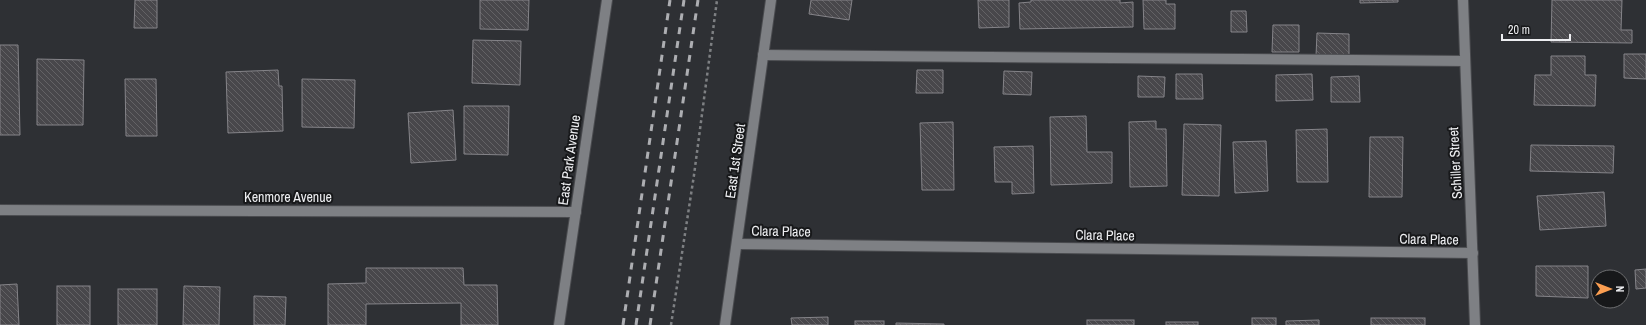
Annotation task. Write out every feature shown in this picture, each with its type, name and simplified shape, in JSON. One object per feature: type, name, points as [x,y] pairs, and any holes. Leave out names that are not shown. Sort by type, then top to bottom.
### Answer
[{"type":"street","name":"East Park Avenue","points":[[559,325],[607,0]]},
{"type":"street","name":"East 1st Street","points":[[725,325],[771,0]]},
{"type":"street","name":"Schiller Street","points":[[1463,0],[1475,325]]},
{"type":"street","points":[[763,55],[1465,61]]},
{"type":"street","name":"Kenmore Avenue","points":[[0,210],[576,212]]},
{"type":"street","name":"Clara Place","points":[[737,244],[1473,253]]},
{"type":"path","points":[[671,325],[694,175],[717,0]]},
{"type":"building","points":[[135,0],[157,0],[157,28],[134,28]]},
{"type":"building","points":[[480,0],[529,0],[528,30],[480,29]]},
{"type":"building","points":[[811,0],[852,0],[849,20],[809,14]]},
{"type":"building","points":[[978,0],[1009,0],[1009,27],[979,28]]},
{"type":"building","points":[[1031,0],[1120,0],[1120,3],[1133,2],[1133,27],[1020,29],[1019,3],[1031,2]]},
{"type":"building","points":[[1143,0],[1166,0],[1166,4],[1175,4],[1175,29],[1144,29]]},
{"type":"building","points":[[1360,0],[1398,0],[1398,2],[1360,3]]},
{"type":"building","points":[[1552,0],[1622,0],[1621,30],[1632,30],[1632,43],[1551,42]]},
{"type":"building","points":[[1231,11],[1246,11],[1247,32],[1231,32]]},
{"type":"building","points":[[1273,25],[1299,25],[1299,52],[1272,52]]},
{"type":"building","points":[[1317,33],[1349,34],[1349,58],[1316,56]]},
{"type":"building","points":[[473,40],[521,41],[520,85],[472,83]]},
{"type":"building","points":[[0,45],[18,45],[20,135],[0,135]]},
{"type":"building","points":[[1624,54],[1646,54],[1646,79],[1624,78]]},
{"type":"building","points":[[1551,56],[1585,56],[1585,75],[1596,75],[1595,106],[1534,105],[1535,75],[1551,75]]},
{"type":"building","points":[[37,59],[84,60],[83,125],[37,125]]},
{"type":"building","points":[[278,70],[279,86],[282,86],[283,131],[228,133],[226,72]]},
{"type":"building","points":[[917,70],[943,70],[943,93],[916,93]]},
{"type":"building","points":[[1004,71],[1032,72],[1031,95],[1003,94]]},
{"type":"building","points":[[1176,74],[1202,74],[1203,99],[1176,99]]},
{"type":"building","points":[[1312,74],[1313,100],[1276,101],[1276,75]]},
{"type":"building","points":[[1138,76],[1165,77],[1164,97],[1138,97]]},
{"type":"building","points":[[1359,76],[1360,102],[1331,102],[1331,77]]},
{"type":"building","points":[[125,79],[156,79],[157,136],[126,136]]},
{"type":"building","points":[[302,79],[355,80],[354,128],[302,127]]},
{"type":"building","points":[[464,106],[509,106],[508,155],[464,154]]},
{"type":"building","points":[[453,110],[456,160],[411,163],[408,113]]},
{"type":"building","points":[[1086,116],[1087,152],[1112,152],[1112,183],[1051,185],[1050,117]]},
{"type":"building","points":[[1156,121],[1156,129],[1166,129],[1167,186],[1130,187],[1129,122]]},
{"type":"building","points":[[953,122],[954,190],[922,190],[920,123]]},
{"type":"building","points":[[1184,124],[1221,125],[1219,196],[1182,195]]},
{"type":"building","points":[[1327,129],[1328,182],[1297,182],[1296,130]]},
{"type":"building","points":[[1370,137],[1403,137],[1402,197],[1369,197]]},
{"type":"building","points":[[1266,141],[1268,191],[1235,193],[1233,142]]},
{"type":"building","points":[[1531,145],[1614,146],[1613,173],[1530,171]]},
{"type":"building","points":[[1033,146],[1034,193],[1012,194],[1012,182],[995,182],[994,147]]},
{"type":"building","points":[[1604,192],[1606,226],[1540,230],[1537,196]]},
{"type":"building","points":[[1536,266],[1588,266],[1588,298],[1536,296]]},
{"type":"building","points":[[366,268],[463,268],[464,285],[497,285],[498,325],[461,325],[461,303],[366,304],[366,325],[328,325],[328,284],[366,283]]},
{"type":"building","points":[[1646,269],[1646,288],[1636,289],[1635,270]]},
{"type":"building","points":[[17,284],[19,325],[0,325],[0,285]]},
{"type":"building","points":[[57,286],[90,286],[90,325],[57,325]]},
{"type":"building","points":[[184,286],[220,287],[219,325],[183,325]]},
{"type":"building","points":[[118,289],[157,289],[157,325],[118,325]]},
{"type":"building","points":[[254,296],[286,297],[285,325],[254,325]]},
{"type":"building","points":[[828,317],[828,325],[792,325],[791,318]]},
{"type":"building","points":[[1252,318],[1276,318],[1276,325],[1252,325]]},
{"type":"building","points":[[1371,318],[1425,318],[1425,325],[1371,325]]},
{"type":"building","points":[[1087,320],[1134,320],[1134,325],[1087,325]]},
{"type":"building","points":[[1319,320],[1319,325],[1286,325],[1286,321]]},
{"type":"building","points":[[855,321],[884,321],[884,325],[855,325]]},
{"type":"building","points":[[1166,322],[1198,322],[1198,325],[1166,325]]},
{"type":"building","points":[[896,323],[944,324],[944,325],[896,325]]},
{"type":"railway","points":[[623,325],[670,0]]},
{"type":"railway","points":[[636,325],[684,0]]},
{"type":"railway","points":[[650,325],[698,0]]}]
